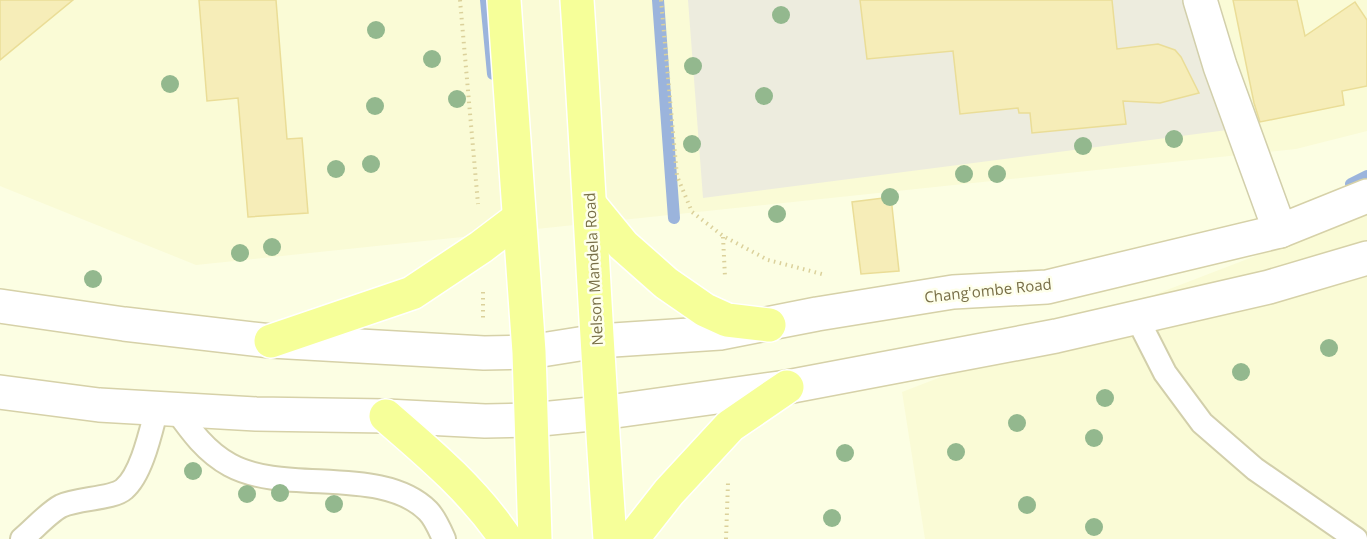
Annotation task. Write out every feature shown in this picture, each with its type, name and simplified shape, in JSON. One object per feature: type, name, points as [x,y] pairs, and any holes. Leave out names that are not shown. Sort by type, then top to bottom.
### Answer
[{"type":"main road","points":[[504,0],[529,352],[535,539]]},
{"type":"main road","name":"Nelson Mandela Road","points":[[577,0],[610,539]]},
{"type":"main road","points":[[591,206],[623,245],[666,283],[705,310],[727,320],[769,325]]},
{"type":"main road","points":[[271,341],[412,293],[518,219]]},
{"type":"main road","points":[[632,539],[669,492],[730,426],[787,387]]},
{"type":"main road","points":[[386,416],[432,456],[471,495],[506,539]]},
{"type":"street","points":[[1200,0],[1220,66],[1280,231]]},
{"type":"street","name":"Chang'ombe Road","points":[[0,306],[124,324],[271,341],[484,353],[529,352],[598,342],[720,333],[817,314],[953,292],[1047,286],[1280,231],[1367,196]]},
{"type":"street","points":[[0,392],[99,405],[256,414],[386,416],[485,421],[531,420],[601,413],[787,387],[1044,338],[1269,287],[1367,258]]},
{"type":"lane","points":[[1137,318],[1165,373],[1202,423],[1255,469],[1356,539]]},
{"type":"lane","points":[[22,539],[60,506],[82,499],[114,495],[123,490],[131,480],[148,441],[167,409],[200,443],[230,465],[262,476],[365,484],[407,496],[429,512],[444,539]]},
{"type":"path","points":[[661,0],[677,176],[692,212],[723,236],[768,260],[826,275]]},
{"type":"shaded area","points":[[0,0],[1367,0],[1367,131],[1296,149],[196,265],[0,186]]},
{"type":"shaded area","points":[[688,0],[1192,0],[1235,129],[703,198]]},
{"type":"shaded area","points":[[1367,213],[1367,539],[925,539],[902,392]]},
{"type":"building","points":[[0,0],[73,0],[0,60]]},
{"type":"building","points":[[199,0],[276,0],[287,139],[302,138],[308,213],[248,217],[238,98],[207,101]]},
{"type":"building","points":[[860,0],[1112,0],[1117,49],[1158,44],[1175,50],[1181,57],[1199,93],[1160,103],[1123,101],[1126,124],[1032,133],[1030,113],[1019,113],[1018,108],[960,114],[953,51],[867,59]]},
{"type":"building","points":[[1233,0],[1297,0],[1305,36],[1355,2],[1367,20],[1367,86],[1342,91],[1344,105],[1260,122]]},
{"type":"building","points":[[891,197],[899,271],[861,274],[852,202]]},
{"type":"waterway","points":[[486,0],[493,74]]},
{"type":"waterway","points":[[658,0],[674,218]]},
{"type":"waterway","points":[[1351,184],[1367,176]]}]
